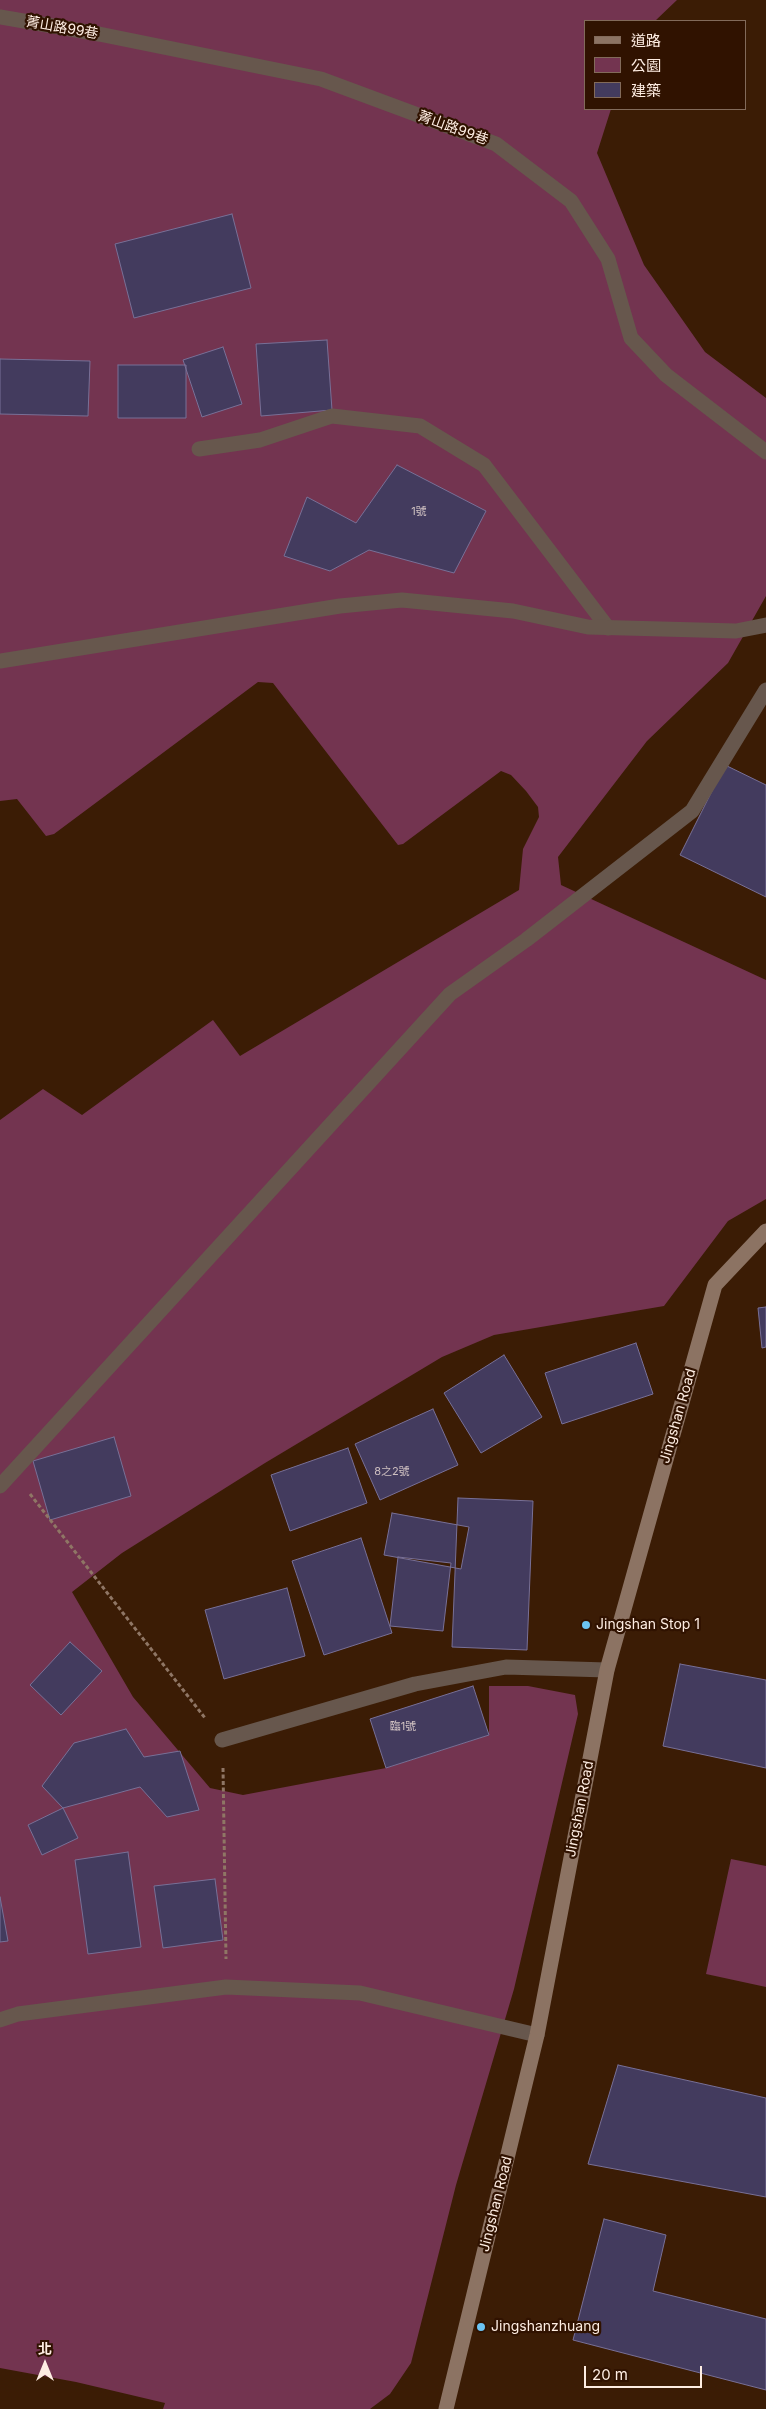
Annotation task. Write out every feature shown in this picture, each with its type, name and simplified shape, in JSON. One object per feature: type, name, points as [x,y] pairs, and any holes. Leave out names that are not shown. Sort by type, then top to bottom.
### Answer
[{"type":"street","name":"菁山路99巷","points":[[0,17],[109,36],[321,80],[496,144],[570,202],[608,258],[631,338],[666,375],[766,452]]},
{"type":"street","points":[[198,449],[260,440],[332,416],[420,426],[484,465],[608,628]]},
{"type":"street","points":[[0,661],[340,606],[402,600],[513,611],[588,627],[736,631],[766,625]]},
{"type":"street","points":[[0,1486],[450,994],[534,934],[692,811],[766,690]]},
{"type":"street","name":"Jingshan Road","points":[[446,2409],[537,2035],[607,1670],[715,1285],[766,1230]]},
{"type":"street","points":[[222,1740],[415,1684],[506,1667],[607,1670]]},
{"type":"street","points":[[0,2020],[18,2014],[226,1987],[360,1993],[537,2035]]},
{"type":"path","points":[[13,1472],[222,1740],[226,1987]]},
{"type":"green space","points":[[0,0],[677,0],[656,20],[584,20],[584,110],[611,110],[597,153],[644,265],[705,352],[766,398],[766,596],[728,663],[647,741],[558,857],[561,885],[766,980],[766,1199],[728,1221],[664,1306],[494,1335],[442,1357],[265,1463],[122,1553],[72,1592],[133,1697],[210,1788],[243,1795],[386,1768],[489,1735],[489,1686],[528,1686],[575,1695],[578,1714],[514,1989],[456,2185],[411,2363],[390,2394],[370,2409],[163,2409],[165,2403],[76,2382],[0,2368],[0,1120],[43,1089],[82,1115],[213,1020],[240,1056],[519,890],[523,849],[539,817],[538,807],[511,775],[501,771],[403,844],[398,845],[273,683],[258,682],[54,834],[46,836],[17,799],[0,801]]},
{"type":"green space","points":[[731,1859],[766,1866],[766,1987],[706,1974]]},
{"type":"building","points":[[232,214],[251,288],[134,318],[115,244]]},
{"type":"building","points":[[327,340],[332,410],[261,416],[256,344]]},
{"type":"building","points":[[223,347],[242,404],[202,417],[183,360]]},
{"type":"building","points":[[0,359],[90,361],[88,416],[0,414]]},
{"type":"building","points":[[118,365],[186,365],[186,418],[118,418]]},
{"type":"building","points":[[397,465],[486,511],[454,573],[369,550],[330,571],[284,556],[307,497],[356,523]]},
{"type":"building","points":[[725,765],[766,785],[766,897],[680,855]]},
{"type":"building","points":[[766,1307],[766,1347],[762,1348],[758,1308]]},
{"type":"building","points":[[636,1343],[653,1394],[562,1424],[545,1373]]},
{"type":"building","points":[[504,1355],[542,1417],[481,1453],[444,1393]]},
{"type":"building","points":[[433,1409],[458,1465],[380,1500],[355,1444]]},
{"type":"building","points":[[114,1437],[131,1496],[50,1520],[33,1461]]},
{"type":"building","points":[[348,1448],[367,1503],[290,1531],[271,1475]]},
{"type":"building","points":[[458,1498],[533,1501],[527,1650],[452,1647]]},
{"type":"building","points":[[392,1513],[469,1527],[461,1569],[384,1555]]},
{"type":"building","points":[[361,1538],[392,1633],[324,1655],[292,1561]]},
{"type":"building","points":[[398,1557],[451,1563],[443,1631],[390,1626]]},
{"type":"building","points":[[287,1588],[305,1656],[224,1679],[205,1610]]},
{"type":"building","points":[[70,1642],[102,1671],[61,1715],[30,1685]]},
{"type":"building","points":[[680,1664],[766,1680],[766,1768],[663,1746]]},
{"type":"building","points":[[473,1686],[489,1735],[386,1768],[370,1719]]},
{"type":"building","points":[[126,1729],[144,1757],[180,1751],[199,1810],[167,1817],[140,1787],[63,1808],[42,1786],[74,1743]]},
{"type":"building","points":[[63,1808],[78,1838],[42,1855],[28,1825]]},
{"type":"building","points":[[128,1852],[141,1947],[88,1954],[75,1860]]},
{"type":"building","points":[[215,1879],[223,1940],[163,1948],[154,1886]]},
{"type":"building","points":[[0,1897],[8,1941],[0,1942]]},
{"type":"building","points":[[618,2065],[766,2098],[766,2197],[588,2164]]},
{"type":"building","points":[[604,2219],[666,2235],[653,2291],[766,2319],[766,2390],[573,2340]]},
{"type":"place","name":"Jingshan Stop 1","points":[[586,1625]]},
{"type":"place","name":"Jingshanzhuang","points":[[481,2327]]}]
